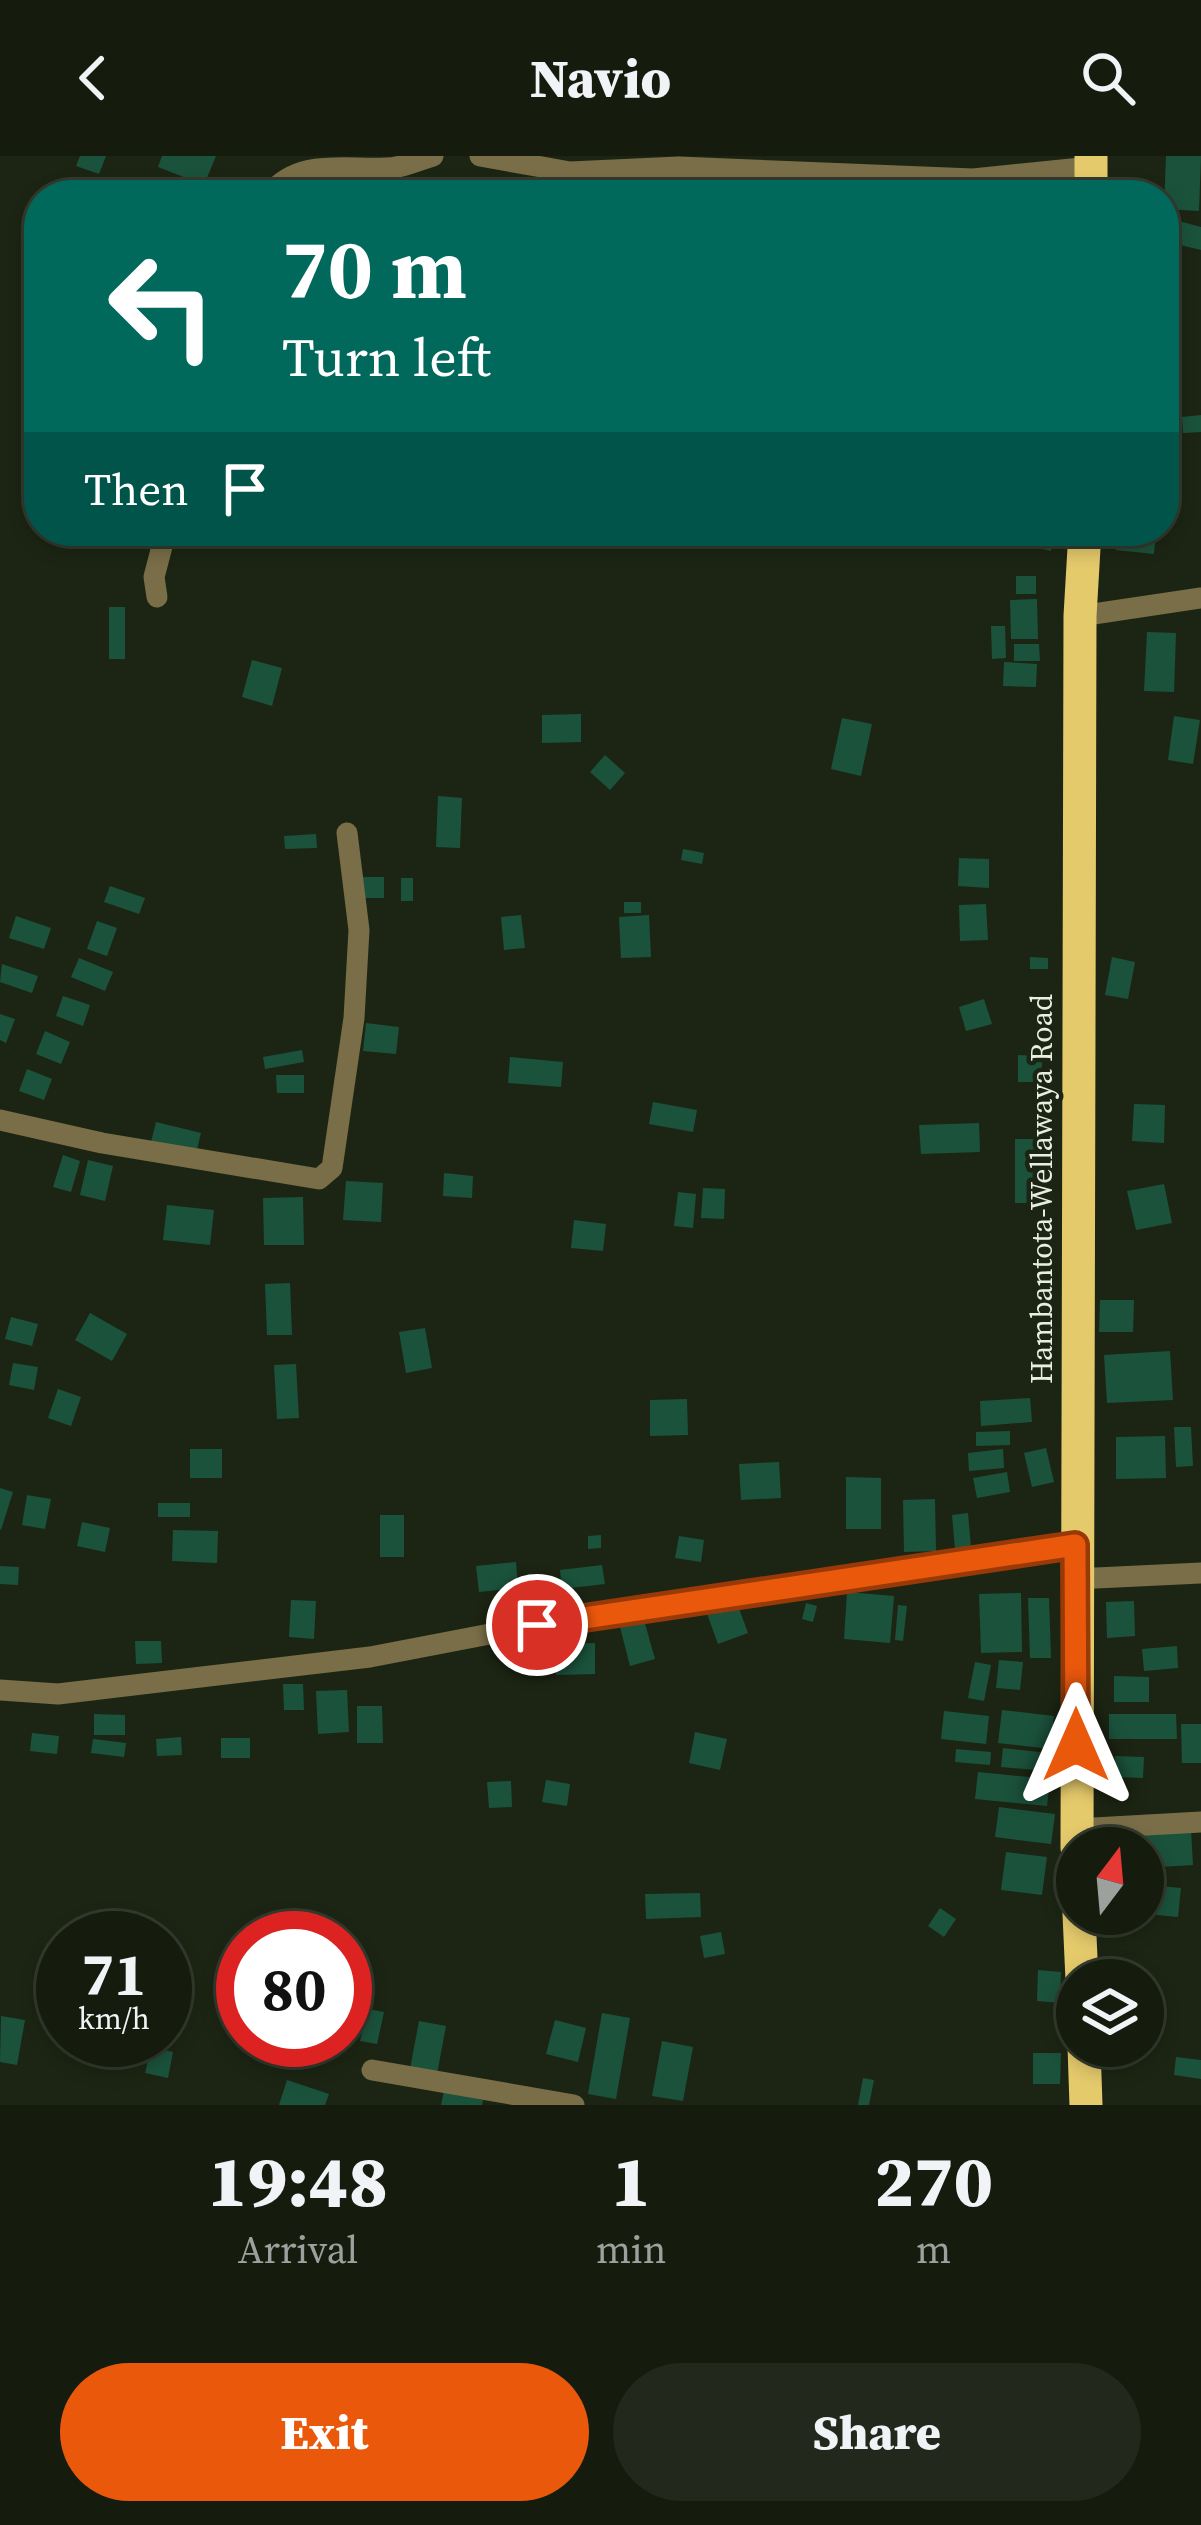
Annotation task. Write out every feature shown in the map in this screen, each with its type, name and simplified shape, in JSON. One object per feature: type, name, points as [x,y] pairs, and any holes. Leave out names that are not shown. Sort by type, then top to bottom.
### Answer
[{"type":"highway","name":"Hambantota-Wellawaya Road","points":[[1077,1827],[1080,616],[1084,546]]},
{"type":"highway","points":[[1085,2067],[1086,2105]]},
{"type":"street","points":[[283,180],[317,167],[391,168],[433,156]]},
{"type":"street","points":[[480,156],[570,172],[679,167],[973,179],[1091,173]]},
{"type":"street","points":[[157,597],[154,577],[162,546]]},
{"type":"street","points":[[1080,616],[1201,598]]},
{"type":"street","points":[[0,1120],[102,1144],[319,1179],[332,1168],[354,1018],[359,930],[347,833]]},
{"type":"street","points":[[0,1690],[58,1694],[370,1657],[620,1609],[1075,1562],[1201,1574]]},
{"type":"street","points":[[1162,1827],[1201,1822]]},
{"type":"street","points":[[372,2070],[574,2105]]},
{"type":"building","points":[[80,156],[106,156],[99,174],[76,166]]},
{"type":"building","points":[[162,156],[216,156],[206,180],[191,180],[158,167]]},
{"type":"building","points":[[1166,156],[1201,156],[1199,211],[1179,210],[1179,180],[1165,180]]},
{"type":"building","points":[[1179,221],[1201,227],[1201,250],[1179,245]]},
{"type":"building","points":[[1201,415],[1201,432],[1183,433],[1182,417]]},
{"type":"building","points":[[1116,546],[1155,546],[1154,554],[1116,550]]},
{"type":"building","points":[[1016,576],[1036,576],[1036,594],[1016,594]]},
{"type":"building","points":[[1037,599],[1038,639],[1011,639],[1010,600]]},
{"type":"building","points":[[109,607],[125,607],[125,659],[109,659]]},
{"type":"building","points":[[991,626],[1005,626],[1006,658],[992,659]]},
{"type":"building","points":[[1147,632],[1176,633],[1174,692],[1144,691]]},
{"type":"building","points":[[1014,644],[1039,644],[1040,661],[1014,661]]},
{"type":"building","points":[[252,660],[282,668],[272,706],[242,697]]},
{"type":"building","points":[[1004,662],[1037,664],[1036,687],[1003,686]]},
{"type":"building","points":[[581,714],[581,742],[542,743],[542,715]]},
{"type":"building","points":[[1174,716],[1200,720],[1193,764],[1168,760]]},
{"type":"building","points":[[842,718],[872,724],[861,776],[831,769]]},
{"type":"building","points":[[605,755],[625,773],[610,790],[590,772]]},
{"type":"building","points":[[438,796],[462,798],[460,848],[436,847]]},
{"type":"building","points":[[316,834],[317,848],[285,849],[284,836]]},
{"type":"building","points":[[683,849],[704,853],[702,864],[681,860]]},
{"type":"building","points":[[959,858],[989,859],[989,888],[958,886]]},
{"type":"building","points":[[363,877],[384,877],[384,898],[363,898]]},
{"type":"building","points":[[401,878],[413,878],[413,901],[401,901]]},
{"type":"building","points":[[110,886],[145,898],[139,914],[104,902]]},
{"type":"building","points":[[624,902],[641,902],[641,913],[624,913]]},
{"type":"building","points":[[986,904],[988,940],[960,941],[959,905]]},
{"type":"building","points":[[521,915],[525,948],[504,950],[501,917]]},
{"type":"building","points":[[649,915],[651,957],[621,958],[619,917]]},
{"type":"building","points":[[16,916],[51,928],[44,949],[9,938]]},
{"type":"building","points":[[97,921],[117,928],[107,956],[87,949]]},
{"type":"building","points":[[1030,957],[1048,958],[1048,969],[1030,969]]},
{"type":"building","points":[[1112,957],[1135,962],[1128,999],[1105,995]]},
{"type":"building","points":[[79,958],[113,972],[105,991],[71,977]]},
{"type":"building","points":[[2,964],[38,976],[32,993],[0,982]]},
{"type":"building","points":[[63,996],[90,1005],[83,1026],[56,1016]]},
{"type":"building","points":[[984,999],[992,1024],[966,1031],[959,1007]]},
{"type":"building","points":[[0,1014],[15,1019],[6,1043],[0,1040]]},
{"type":"building","points":[[366,1023],[399,1027],[396,1054],[363,1051]]},
{"type":"building","points":[[45,1031],[70,1042],[61,1064],[36,1054]]},
{"type":"building","points":[[302,1050],[304,1062],[265,1069],[263,1057]]},
{"type":"building","points":[[1018,1055],[1042,1056],[1042,1082],[1018,1082]]},
{"type":"building","points":[[510,1057],[563,1062],[561,1087],[508,1083]]},
{"type":"building","points":[[27,1069],[52,1079],[44,1100],[19,1091]]},
{"type":"building","points":[[276,1075],[304,1075],[304,1093],[277,1093]]},
{"type":"building","points":[[653,1102],[697,1110],[693,1132],[649,1124]]},
{"type":"building","points":[[1134,1104],[1165,1105],[1164,1143],[1132,1141]]},
{"type":"building","points":[[156,1122],[201,1133],[196,1153],[151,1142]]},
{"type":"building","points":[[979,1123],[980,1152],[921,1154],[919,1125]]},
{"type":"building","points":[[1015,1139],[1046,1139],[1046,1203],[1015,1203]]},
{"type":"building","points":[[63,1155],[80,1161],[71,1192],[53,1187]]},
{"type":"building","points":[[88,1160],[113,1166],[105,1201],[80,1195]]},
{"type":"building","points":[[444,1173],[473,1176],[472,1198],[443,1196]]},
{"type":"building","points":[[346,1181],[383,1183],[381,1222],[343,1220]]},
{"type":"building","points":[[1164,1184],[1172,1223],[1136,1230],[1127,1191]]},
{"type":"building","points":[[703,1188],[725,1189],[724,1219],[701,1218]]},
{"type":"building","points":[[678,1192],[696,1194],[693,1228],[674,1226]]},
{"type":"building","points":[[303,1197],[304,1245],[264,1245],[263,1198]]},
{"type":"building","points":[[167,1205],[214,1210],[210,1245],[163,1240]]},
{"type":"building","points":[[574,1220],[606,1224],[603,1251],[571,1248]]},
{"type":"building","points":[[290,1283],[292,1335],[267,1335],[265,1284]]},
{"type":"building","points":[[1100,1300],[1134,1300],[1133,1332],[1099,1332]]},
{"type":"building","points":[[90,1313],[127,1334],[112,1361],[75,1340]]},
{"type":"building","points":[[11,1317],[38,1324],[32,1346],[5,1339]]},
{"type":"building","points":[[425,1328],[432,1368],[406,1373],[399,1332]]},
{"type":"building","points":[[1170,1351],[1173,1400],[1107,1403],[1104,1355]]},
{"type":"building","points":[[13,1363],[38,1367],[34,1390],[9,1385]]},
{"type":"building","points":[[296,1364],[299,1418],[277,1419],[274,1365]]},
{"type":"building","points":[[58,1389],[81,1397],[71,1426],[48,1418]]},
{"type":"building","points":[[1030,1398],[1032,1422],[981,1426],[980,1401]]},
{"type":"building","points":[[687,1399],[688,1435],[650,1436],[650,1400]]},
{"type":"building","points":[[1174,1427],[1191,1427],[1193,1466],[1176,1467]]},
{"type":"building","points":[[1010,1431],[1010,1445],[976,1446],[976,1432]]},
{"type":"building","points":[[1165,1436],[1166,1478],[1116,1479],[1116,1437]]},
{"type":"building","points":[[1046,1448],[1054,1482],[1032,1487],[1024,1453]]},
{"type":"building","points":[[190,1449],[222,1449],[222,1478],[190,1478]]},
{"type":"building","points":[[1003,1449],[1004,1468],[969,1471],[968,1453]]},
{"type":"building","points":[[779,1462],[781,1498],[741,1500],[739,1464]]},
{"type":"building","points":[[1007,1472],[1010,1492],[977,1498],[973,1478]]},
{"type":"building","points":[[846,1477],[881,1478],[881,1529],[846,1529]]},
{"type":"building","points":[[0,1488],[13,1492],[1,1530],[0,1529]]},
{"type":"building","points":[[27,1495],[51,1499],[45,1529],[22,1525]]},
{"type":"building","points":[[935,1499],[936,1551],[904,1552],[903,1500]]},
{"type":"building","points":[[158,1503],[190,1503],[190,1517],[158,1517]]},
{"type":"building","points":[[968,1513],[971,1547],[955,1549],[952,1515]]},
{"type":"building","points":[[380,1515],[404,1515],[404,1557],[380,1557]]},
{"type":"building","points":[[82,1522],[110,1528],[105,1552],[77,1546]]},
{"type":"building","points":[[173,1530],[218,1531],[217,1563],[172,1561]]},
{"type":"building","points":[[601,1535],[601,1548],[588,1549],[588,1536]]},
{"type":"building","points":[[679,1536],[704,1540],[701,1562],[675,1558]]},
{"type":"building","points":[[516,1562],[518,1588],[479,1592],[476,1566]]},
{"type":"building","points":[[602,1565],[605,1584],[562,1589],[560,1570]]},
{"type":"building","points":[[0,1566],[19,1567],[18,1585],[0,1584]]},
{"type":"building","points":[[558,1583],[562,1610],[542,1613],[538,1586]]},
{"type":"building","points":[[847,1592],[894,1596],[890,1643],[844,1639]]},
{"type":"building","points":[[1021,1593],[1022,1652],[981,1653],[979,1594]]},
{"type":"building","points":[[1028,1598],[1049,1598],[1051,1658],[1030,1658]]},
{"type":"building","points":[[291,1600],[316,1601],[314,1639],[289,1637]]},
{"type":"building","points":[[736,1600],[748,1633],[718,1644],[706,1611]]},
{"type":"building","points":[[1134,1601],[1135,1636],[1107,1638],[1106,1602]]},
{"type":"building","points":[[806,1603],[817,1606],[813,1622],[802,1619]]},
{"type":"building","points":[[898,1605],[907,1606],[903,1641],[895,1640]]},
{"type":"building","points":[[644,1620],[655,1659],[630,1666],[620,1627]]},
{"type":"building","points":[[135,1641],[161,1641],[162,1663],[136,1664]]},
{"type":"building","points":[[595,1643],[595,1674],[556,1675],[555,1644]]},
{"type":"building","points":[[1177,1646],[1178,1668],[1144,1671],[1142,1649]]},
{"type":"building","points":[[999,1660],[1023,1662],[1020,1690],[996,1688]]},
{"type":"building","points":[[975,1662],[991,1665],[984,1701],[968,1698]]},
{"type":"building","points":[[1114,1676],[1149,1677],[1149,1702],[1114,1702]]},
{"type":"building","points":[[283,1684],[303,1684],[304,1710],[284,1710]]},
{"type":"building","points":[[347,1690],[349,1732],[318,1734],[316,1691]]},
{"type":"building","points":[[357,1706],[382,1706],[383,1743],[357,1743]]},
{"type":"building","points":[[1002,1710],[1054,1716],[1050,1749],[998,1743]]},
{"type":"building","points":[[944,1711],[989,1716],[986,1744],[941,1739]]},
{"type":"building","points":[[94,1714],[125,1715],[125,1735],[94,1735]]},
{"type":"building","points":[[1109,1714],[1176,1714],[1177,1739],[1109,1739]]},
{"type":"building","points":[[1181,1724],[1201,1724],[1201,1763],[1182,1763]]},
{"type":"building","points":[[695,1732],[727,1739],[720,1770],[689,1763]]},
{"type":"building","points":[[32,1733],[59,1736],[57,1754],[30,1751]]},
{"type":"building","points":[[181,1737],[182,1755],[157,1756],[156,1739]]},
{"type":"building","points":[[221,1738],[250,1738],[250,1758],[221,1758]]},
{"type":"building","points":[[93,1739],[126,1743],[124,1757],[91,1753]]},
{"type":"building","points":[[1003,1748],[1058,1754],[1056,1772],[1001,1767]]},
{"type":"building","points":[[956,1749],[991,1752],[990,1765],[955,1762]]},
{"type":"building","points":[[1115,1756],[1144,1757],[1143,1778],[1114,1777]]},
{"type":"building","points":[[978,1772],[1050,1779],[1047,1806],[975,1799]]},
{"type":"building","points":[[546,1780],[570,1784],[567,1806],[542,1802]]},
{"type":"building","points":[[511,1781],[512,1807],[489,1808],[487,1782]]},
{"type":"building","points":[[999,1807],[1055,1814],[1051,1844],[995,1837]]},
{"type":"building","points":[[1191,1829],[1193,1865],[1164,1867],[1164,1831]]},
{"type":"building","points":[[1006,1852],[1047,1857],[1042,1895],[1001,1890]]},
{"type":"building","points":[[1164,1886],[1181,1888],[1178,1917],[1164,1916]]},
{"type":"building","points":[[700,1893],[701,1917],[646,1919],[645,1894]]},
{"type":"building","points":[[940,1908],[956,1919],[944,1937],[928,1926]]},
{"type":"building","points":[[721,1932],[725,1954],[704,1958],[700,1936]]},
{"type":"building","points":[[1038,1970],[1056,1972],[1056,2003],[1037,2001]]},
{"type":"building","points":[[372,2010],[384,2012],[377,2044],[372,2043]]},
{"type":"building","points":[[602,2013],[630,2018],[616,2099],[588,2094]]},
{"type":"building","points":[[1,2016],[25,2020],[17,2065],[0,2062]]},
{"type":"building","points":[[555,2020],[586,2028],[578,2062],[546,2054]]},
{"type":"building","points":[[419,2021],[446,2026],[437,2074],[410,2069]]},
{"type":"building","points":[[662,2041],[693,2047],[683,2101],[652,2096]]},
{"type":"building","points":[[1033,2053],[1056,2053],[1060,2084],[1033,2084]]},
{"type":"building","points":[[1176,2057],[1201,2060],[1201,2079],[1174,2075]]},
{"type":"building","points":[[146,2067],[170,2067],[168,2078],[145,2073]]},
{"type":"building","points":[[863,2078],[874,2080],[869,2105],[858,2105]]},
{"type":"building","points":[[287,2080],[329,2094],[325,2105],[279,2105]]},
{"type":"building","points":[[444,2091],[483,2100],[482,2105],[441,2105]]},
{"type":"route","points":[[537,1625],[620,1609],[1075,1545],[1076,1745]]}]
